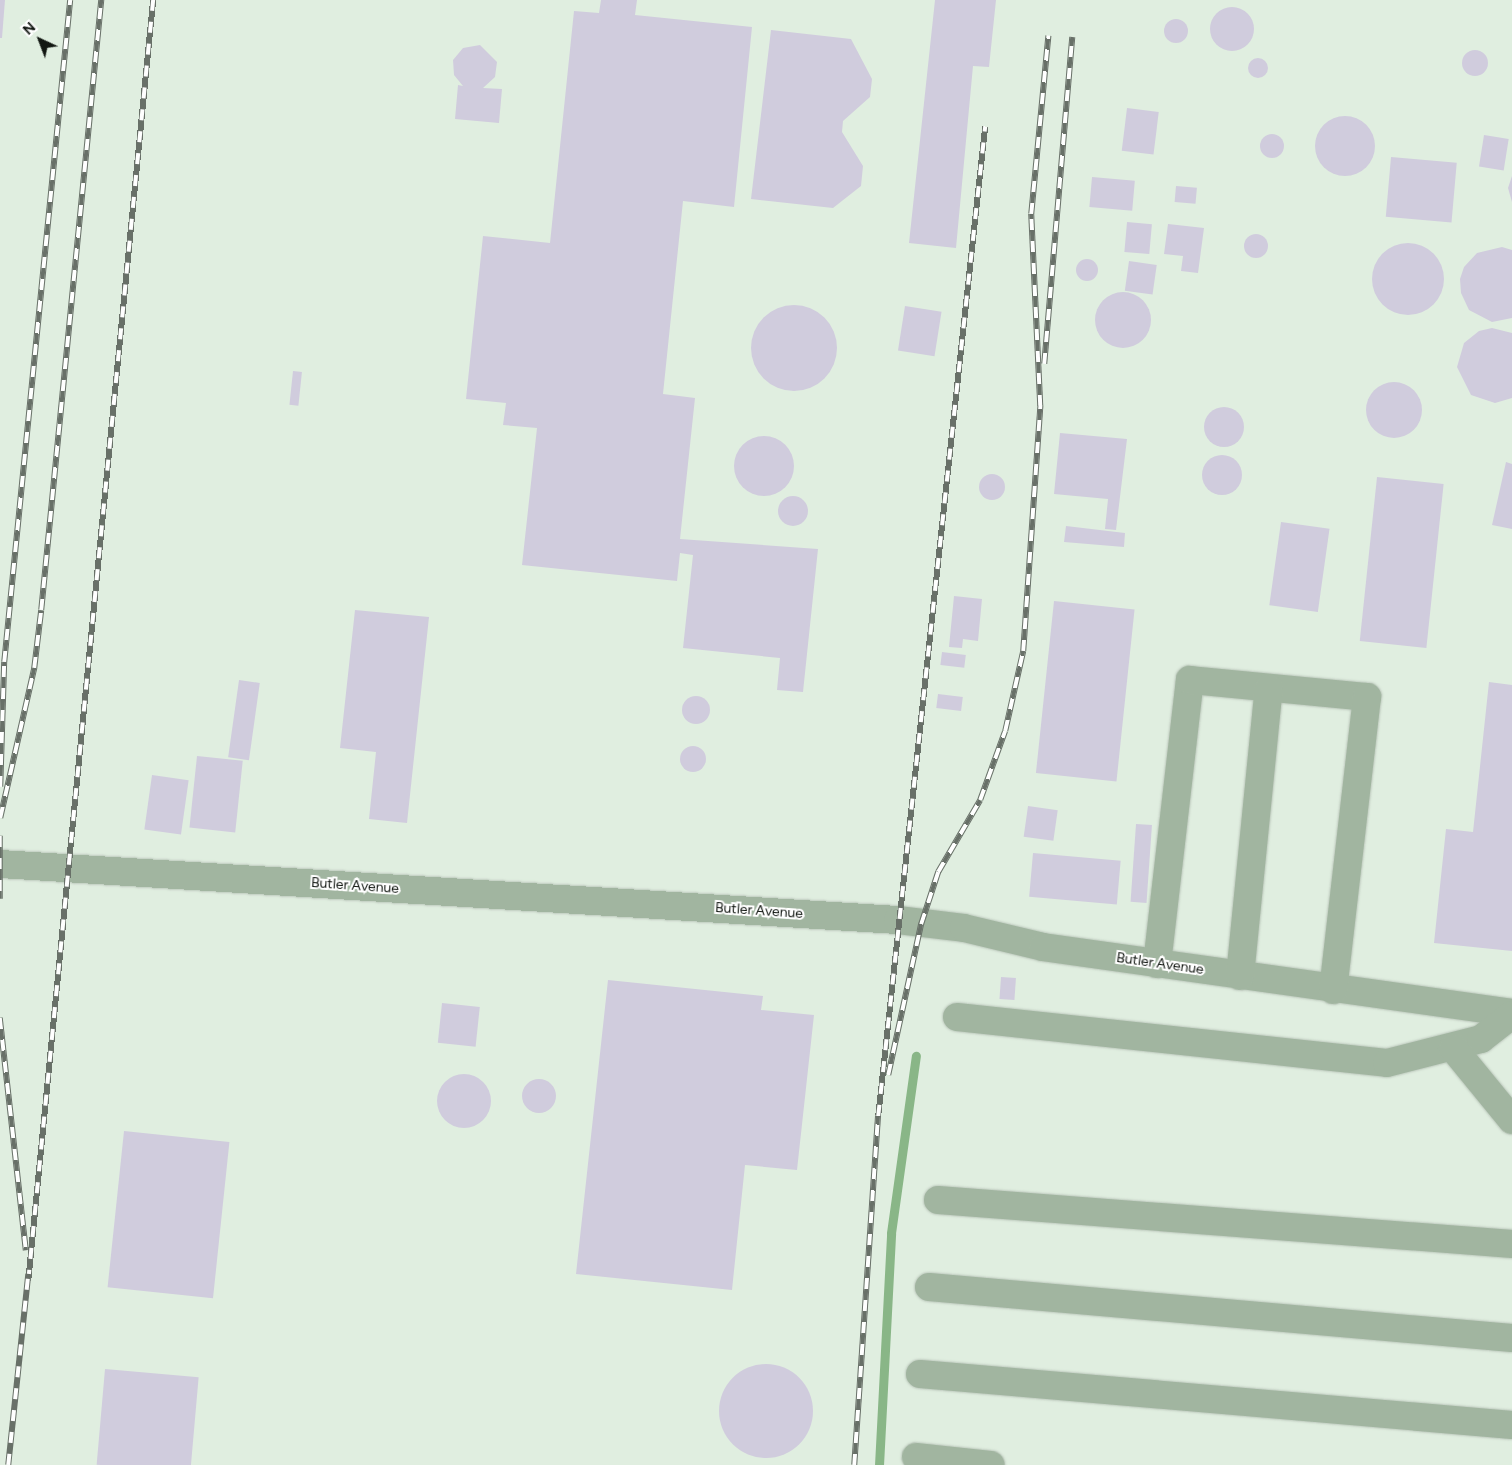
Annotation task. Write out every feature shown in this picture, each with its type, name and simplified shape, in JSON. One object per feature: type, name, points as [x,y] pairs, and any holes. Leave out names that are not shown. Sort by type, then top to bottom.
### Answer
[{"type":"street","points":[[1157,964],[1190,680],[1367,697],[1334,990]]},
{"type":"street","points":[[1240,976],[1268,688]]},
{"type":"street","name":"Butler Avenue","points":[[0,864],[898,920],[964,928],[1043,947],[1512,1014]]},
{"type":"street","points":[[958,1018],[1387,1063],[1453,1048],[1481,1039],[1512,1014]]},
{"type":"street","points":[[1453,1048],[1512,1120]]},
{"type":"street","points":[[938,1200],[1512,1244]]},
{"type":"street","points":[[929,1287],[1512,1338]]},
{"type":"street","points":[[920,1374],[1512,1426]]},
{"type":"street","points":[[916,1457],[991,1465]]},
{"type":"building","points":[[0,0],[5,0],[2,38],[0,38]]},
{"type":"building","points":[[601,0],[637,0],[635,15],[752,27],[734,207],[683,201],[663,394],[695,398],[680,539],[818,549],[803,692],[777,690],[780,658],[683,648],[693,555],[680,553],[677,581],[522,565],[537,428],[503,425],[506,403],[466,399],[483,236],[550,243],[574,11],[599,13]]},
{"type":"building","points":[[935,0],[996,0],[989,67],[973,66],[956,248],[909,243]]},
{"type":"building","points":[[1232,7],[1244,11],[1250,17],[1254,29],[1250,41],[1244,47],[1232,51],[1220,47],[1214,41],[1210,29],[1214,17],[1220,11]]},
{"type":"building","points":[[1176,19],[1181,20],[1187,26],[1187,36],[1181,42],[1176,43],[1171,42],[1165,36],[1164,31],[1165,26],[1171,20]]},
{"type":"building","points":[[771,30],[851,39],[872,79],[870,97],[843,121],[842,132],[863,166],[861,186],[833,208],[751,199]]},
{"type":"building","points":[[480,45],[497,62],[495,77],[483,88],[502,89],[499,123],[455,119],[458,85],[463,86],[454,75],[453,60],[463,48]]},
{"type":"building","points":[[1475,50],[1484,54],[1488,63],[1484,72],[1475,76],[1466,72],[1462,63],[1466,54]]},
{"type":"building","points":[[1258,58],[1265,61],[1268,68],[1265,75],[1258,78],[1251,75],[1248,68],[1251,61]]},
{"type":"building","points":[[1127,108],[1159,112],[1154,155],[1122,151]]},
{"type":"building","points":[[1339,116],[1351,116],[1367,124],[1373,134],[1375,146],[1373,158],[1367,168],[1351,176],[1339,176],[1323,168],[1315,152],[1315,140],[1323,124]]},
{"type":"building","points":[[1272,134],[1281,137],[1284,146],[1281,155],[1272,158],[1263,155],[1260,146],[1263,137]]},
{"type":"building","points":[[1484,135],[1509,139],[1504,171],[1479,167]]},
{"type":"building","points":[[1391,157],[1457,163],[1452,223],[1386,217]]},
{"type":"building","points":[[1512,176],[1512,202],[1508,188]]},
{"type":"building","points":[[1092,177],[1135,181],[1132,211],[1089,207]]},
{"type":"building","points":[[1176,186],[1197,188],[1196,204],[1175,202]]},
{"type":"building","points":[[1127,222],[1152,224],[1149,254],[1124,252]]},
{"type":"building","points":[[1168,224],[1204,228],[1198,273],[1181,271],[1183,256],[1164,254]]},
{"type":"building","points":[[1256,234],[1261,235],[1267,241],[1267,251],[1261,257],[1256,258],[1251,257],[1245,251],[1244,246],[1245,241],[1251,235]]},
{"type":"building","points":[[1408,243],[1428,249],[1438,259],[1444,279],[1438,299],[1428,309],[1408,315],[1388,309],[1378,299],[1372,279],[1378,259],[1388,249]]},
{"type":"building","points":[[1502,247],[1512,250],[1512,318],[1492,322],[1469,310],[1461,293],[1460,279],[1464,267],[1477,253]]},
{"type":"building","points":[[1083,259],[1091,259],[1098,266],[1098,274],[1091,281],[1083,281],[1076,274],[1076,266]]},
{"type":"building","points":[[1129,261],[1157,265],[1153,295],[1125,291]]},
{"type":"building","points":[[1123,292],[1134,294],[1143,300],[1149,309],[1151,320],[1149,331],[1143,340],[1134,346],[1123,348],[1112,346],[1103,340],[1097,331],[1095,320],[1097,309],[1103,300],[1112,294]]},
{"type":"building","points":[[786,305],[802,305],[811,308],[825,317],[834,331],[837,348],[834,365],[825,379],[811,388],[802,391],[786,391],[770,384],[758,372],[751,356],[751,340],[758,324],[770,312]]},
{"type":"building","points":[[905,306],[942,312],[935,356],[898,350]]},
{"type":"building","points":[[1492,328],[1512,333],[1512,398],[1495,403],[1471,395],[1457,367],[1464,343],[1479,331]]},
{"type":"building","points":[[293,371],[302,372],[298,406],[289,405]]},
{"type":"building","points":[[1394,382],[1405,384],[1414,390],[1420,399],[1422,410],[1420,421],[1414,430],[1405,436],[1394,438],[1383,436],[1374,430],[1368,421],[1366,410],[1368,399],[1374,390],[1383,384]]},
{"type":"building","points":[[1224,407],[1238,413],[1244,427],[1238,441],[1224,447],[1210,441],[1204,427],[1210,413]]},
{"type":"building","points":[[1060,433],[1127,439],[1116,530],[1105,529],[1108,499],[1054,494]]},
{"type":"building","points":[[764,436],[780,441],[785,445],[789,450],[794,466],[789,482],[785,487],[780,491],[764,496],[748,491],[743,487],[739,482],[734,466],[739,450],[743,445],[748,441]]},
{"type":"building","points":[[1222,455],[1236,461],[1242,475],[1236,489],[1222,495],[1208,489],[1202,475],[1208,461]]},
{"type":"building","points":[[1506,462],[1512,464],[1512,529],[1492,525]]},
{"type":"building","points":[[992,474],[1001,478],[1005,487],[1001,496],[992,500],[983,496],[979,487],[983,478]]},
{"type":"building","points":[[1377,477],[1444,484],[1426,648],[1360,641]]},
{"type":"building","points":[[793,496],[803,501],[808,511],[803,521],[793,526],[783,521],[778,511],[783,501]]},
{"type":"building","points":[[1281,522],[1330,529],[1318,612],[1269,605]]},
{"type":"building","points":[[1066,526],[1125,533],[1124,547],[1064,542]]},
{"type":"building","points":[[954,596],[982,599],[978,641],[963,639],[962,648],[949,647]]},
{"type":"building","points":[[1054,601],[1135,609],[1116,782],[1036,773]]},
{"type":"building","points":[[355,610],[429,617],[407,823],[369,819],[376,752],[340,748]]},
{"type":"building","points":[[942,652],[966,655],[964,668],[940,665]]},
{"type":"building","points":[[239,680],[260,683],[249,760],[228,757]]},
{"type":"building","points":[[1489,682],[1512,685],[1512,951],[1434,943],[1446,829],[1473,832]]},
{"type":"building","points":[[938,694],[963,697],[961,711],[936,708]]},
{"type":"building","points":[[696,696],[706,700],[710,710],[706,720],[696,724],[686,720],[682,710],[686,700]]},
{"type":"building","points":[[693,746],[702,750],[706,759],[702,768],[693,772],[684,768],[680,759],[684,750]]},
{"type":"building","points":[[197,756],[243,761],[235,832],[189,828]]},
{"type":"building","points":[[152,775],[189,780],[181,835],[144,829]]},
{"type":"building","points":[[1028,806],[1058,810],[1053,841],[1024,837]]},
{"type":"building","points":[[1136,824],[1152,825],[1147,903],[1131,902]]},
{"type":"building","points":[[1033,853],[1121,861],[1117,905],[1029,897]]},
{"type":"building","points":[[1001,977],[1016,978],[1014,1000],[999,999]]},
{"type":"building","points":[[608,980],[763,996],[761,1010],[814,1015],[797,1170],[745,1165],[732,1290],[576,1274]]},
{"type":"building","points":[[442,1003],[480,1007],[476,1047],[438,1043]]},
{"type":"building","points":[[459,1074],[469,1074],[479,1078],[487,1086],[491,1101],[487,1116],[479,1124],[469,1128],[459,1128],[449,1124],[441,1116],[437,1106],[437,1096],[441,1086],[449,1078]]},
{"type":"building","points":[[539,1079],[551,1084],[556,1096],[551,1108],[539,1113],[527,1108],[522,1096],[527,1084]]},
{"type":"building","points":[[124,1131],[229,1142],[213,1298],[108,1287]]},
{"type":"building","points":[[766,1364],[784,1368],[799,1378],[809,1393],[813,1411],[809,1429],[799,1444],[784,1454],[766,1458],[748,1454],[733,1444],[723,1429],[719,1411],[723,1393],[733,1378],[748,1368]]},
{"type":"building","points":[[105,1369],[199,1377],[191,1465],[97,1465]]},
{"type":"waterway","points":[[879,1465],[891,1233],[916,1056]]},
{"type":"railway","points":[[0,787],[4,662],[70,0]]},
{"type":"railway","points":[[0,818],[34,668],[101,0]]},
{"type":"railway","points":[[28,1281],[153,0]]},
{"type":"railway","points":[[888,1075],[921,924],[938,872],[980,800],[1005,731],[1023,651],[1040,406],[1031,214],[1048,36]]},
{"type":"railway","points":[[1044,364],[1072,37]]},
{"type":"railway","points":[[854,1465],[878,1116],[985,127]]},
{"type":"railway","points":[[0,836],[0,899]]},
{"type":"railway","points":[[0,1018],[26,1251]]},
{"type":"railway","points":[[8,1465],[28,1274]]}]
